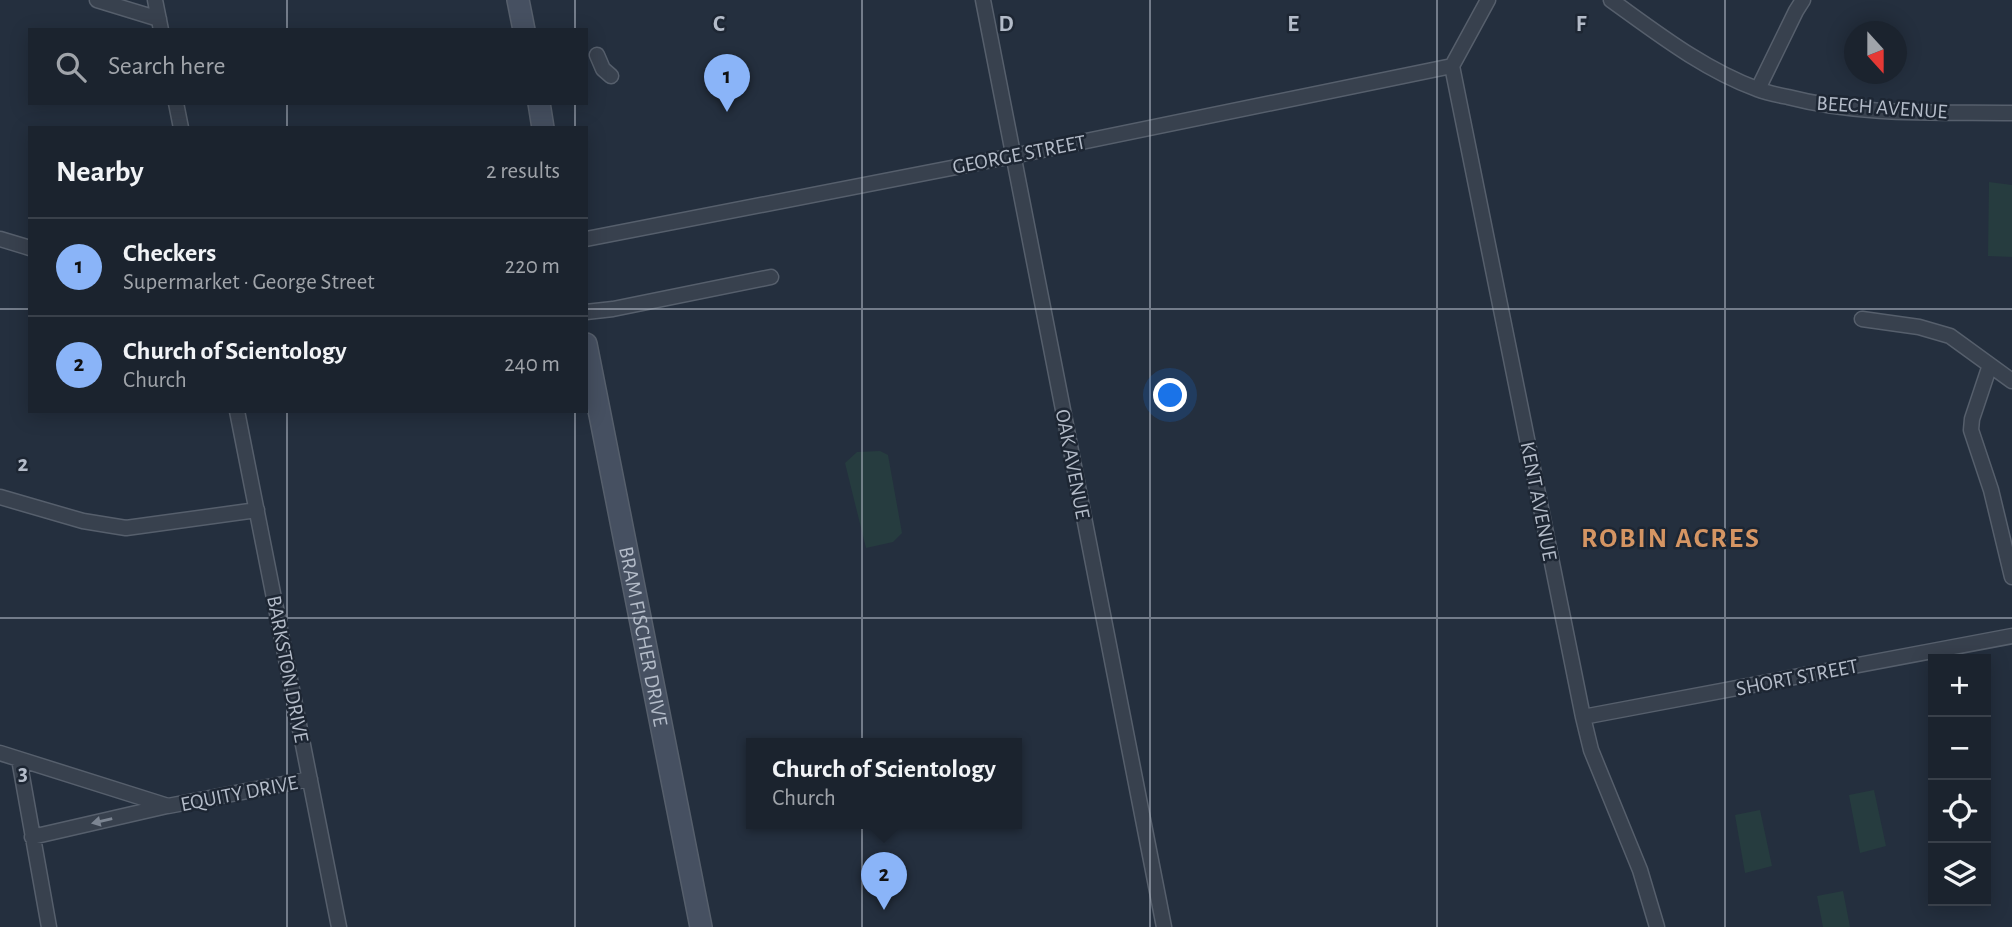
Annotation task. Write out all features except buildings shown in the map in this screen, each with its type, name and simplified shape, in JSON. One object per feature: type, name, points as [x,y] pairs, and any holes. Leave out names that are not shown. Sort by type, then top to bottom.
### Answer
[{"type":"main road","points":[[518,0],[524,28]]},
{"type":"main road","points":[[539,105],[543,126]]},
{"type":"main road","name":"BRAM FISCHER DRIVE","points":[[588,354],[701,927]]},
{"type":"street","points":[[97,0],[160,24]]},
{"type":"street","points":[[155,0],[160,24]]},
{"type":"street","name":"OAK AVENUE","points":[[983,0],[1164,927]]},
{"type":"street","points":[[1452,66],[1488,0]]},
{"type":"street","name":"BEECH AVENUE","points":[[1611,0],[1708,66],[1758,89],[1850,109],[2012,113]]},
{"type":"street","points":[[1758,89],[1803,0]]},
{"type":"street","points":[[597,55],[603,69],[611,76]]},
{"type":"street","name":"GEORGE STREET","points":[[588,239],[1013,156],[1452,66]]},
{"type":"street","name":"KENT AVENUE","points":[[1452,66],[1583,717],[1591,750],[1640,870],[1657,927]]},
{"type":"street","points":[[176,105],[181,126]]},
{"type":"street","points":[[0,239],[28,247]]},
{"type":"street","points":[[588,312],[771,277]]},
{"type":"street","points":[[1861,319],[1936,331],[1968,348],[2012,380]]},
{"type":"street","points":[[1990,365],[1970,430],[1991,490],[2012,577]]},
{"type":"street","name":"BARKSTON DRIVE","points":[[237,413],[339,927]]},
{"type":"street","points":[[0,496],[83,521],[127,528],[257,510]]},
{"type":"street","name":"SHORT STREET","points":[[1583,717],[2012,636]]},
{"type":"street","name":"EQUITY DRIVE","points":[[0,753],[168,806]]},
{"type":"street","points":[[19,759],[49,927]]},
{"type":"street","name":"EQUITY DRIVE","points":[[32,837],[168,806],[310,779]]},
{"type":"green space","points":[[1989,182],[2012,185],[2012,257],[1988,256]]},
{"type":"green space","points":[[880,451],[888,455],[902,533],[893,542],[866,548],[845,463],[857,452]]},
{"type":"green space","points":[[1874,790],[1886,846],[1860,853],[1849,795]]},
{"type":"green space","points":[[1760,810],[1772,866],[1745,873],[1735,815]]},
{"type":"green space","points":[[1843,891],[1850,927],[1823,927],[1817,896]]},
{"type":"place","name":"Checkers","points":[[727,112]]},
{"type":"place","name":"Church of Scientology","points":[[884,910]]},
{"type":"district","name":"ROBIN ACRES","points":[[1671,537]]}]
